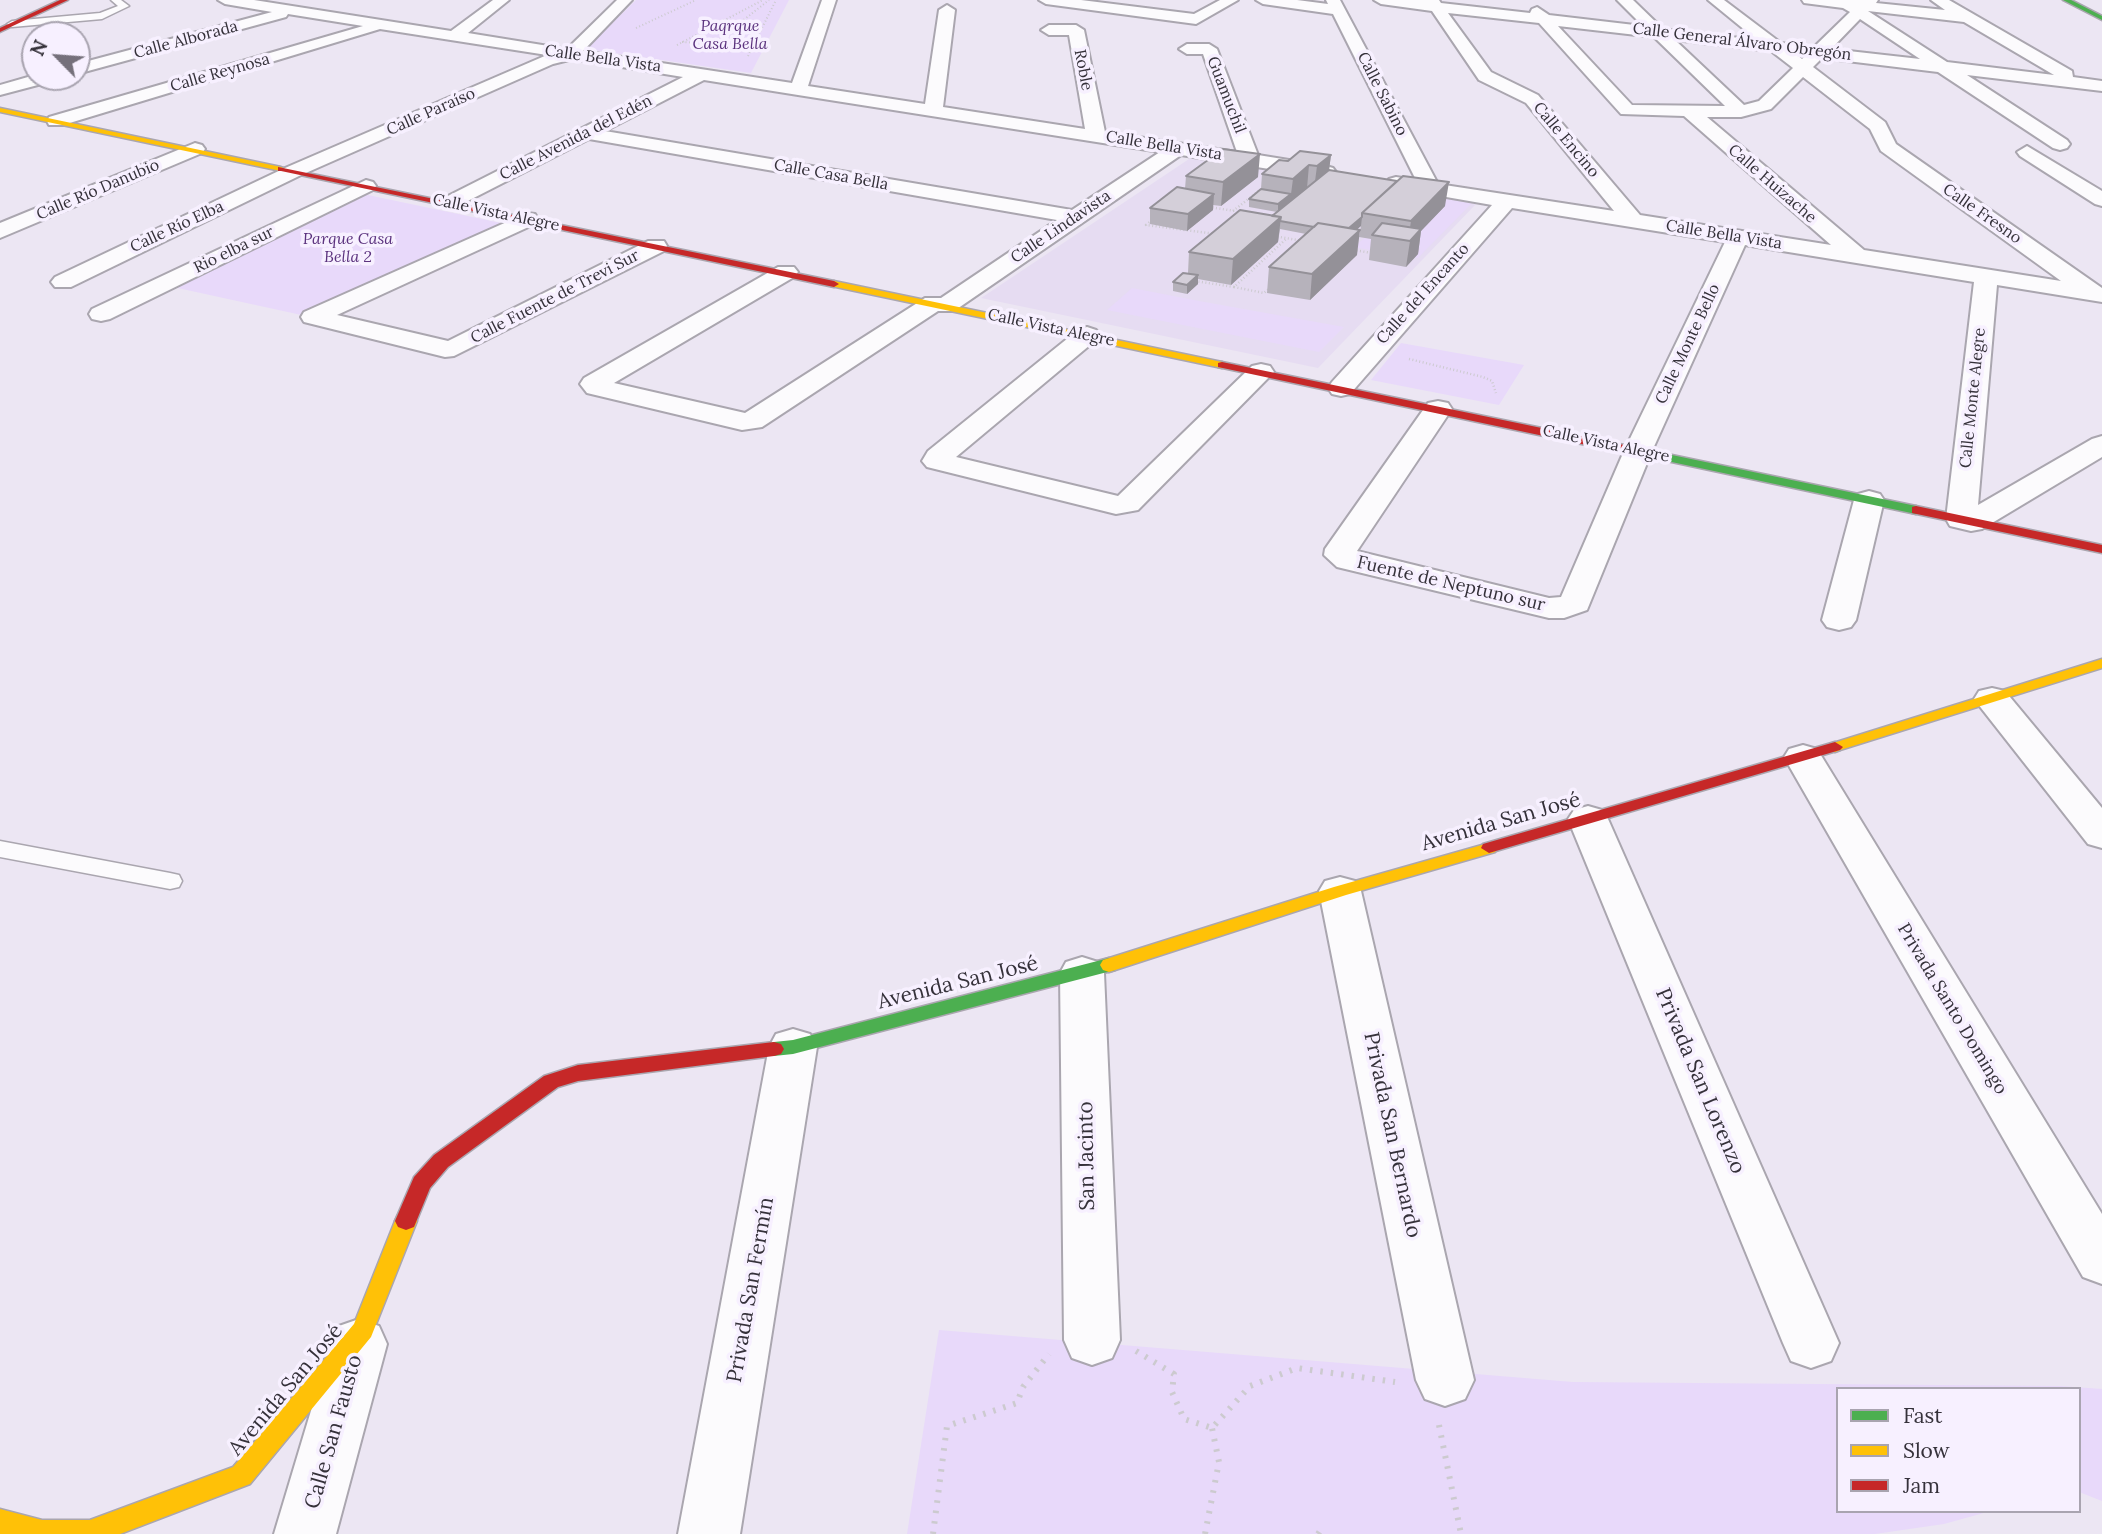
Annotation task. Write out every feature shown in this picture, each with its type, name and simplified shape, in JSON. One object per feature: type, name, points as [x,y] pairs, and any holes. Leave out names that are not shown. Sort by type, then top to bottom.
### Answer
[{"type":"street","points":[[6,27],[65,0]]},
{"type":"street","name":"Calle Bella Vista","points":[[225,0],[1345,175]]},
{"type":"street","points":[[454,36],[502,0]]},
{"type":"street","points":[[570,55],[625,0]]},
{"type":"street","points":[[798,90],[829,0]]},
{"type":"street","points":[[1046,0],[1196,19],[1231,0]]},
{"type":"street","points":[[1263,0],[1336,5]]},
{"type":"street","name":"Calle General Álvaro Obregón","points":[[1381,0],[1434,3],[1543,19],[2102,86]]},
{"type":"street","points":[[1527,0],[1627,110],[1741,112],[1765,105],[1819,52],[1857,4]]},
{"type":"street","points":[[1624,0],[1741,112]]},
{"type":"street","name":"Calle Fresno","points":[[1715,0],[1878,126],[1888,147],[2098,294]]},
{"type":"street","points":[[1809,0],[1966,17]]},
{"type":"street","points":[[1938,0],[2102,97]]},
{"type":"street","points":[[2066,0],[2102,18]]},
{"type":"street","points":[[2085,0],[2102,8]]},
{"type":"street","name":"Calle Encino","points":[[1434,3],[1485,76],[1532,99],[1633,221]]},
{"type":"street","points":[[1857,4],[1943,66],[2060,144]]},
{"type":"street","name":"Calle Sabino","points":[[1336,5],[1431,189]]},
{"type":"street","points":[[349,20],[370,6]]},
{"type":"street","points":[[933,111],[947,10]]},
{"type":"street","name":"Calle Alborada","points":[[91,65],[294,11]]},
{"type":"street","name":"Calle Reynosa","points":[[56,121],[383,25]]},
{"type":"street","name":"Roble","points":[[1049,30],[1076,30],[1096,136]]},
{"type":"street","name":"Guamuchil","points":[[1187,49],[1209,49],[1250,160]]},
{"type":"street","points":[[147,50],[279,73]]},
{"type":"street","name":"Calle Paraíso","points":[[292,172],[547,60],[570,55]]},
{"type":"street","name":"Calle Avenida del Edén","points":[[449,203],[702,74]]},
{"type":"street","points":[[0,90],[21,84]]},
{"type":"street","name":"Calle Vista Alegre","points":[[0,110],[786,272],[2102,549]]},
{"type":"street","name":"Calle Huizache","points":[[1689,111],[1857,256]]},
{"type":"street","name":"Calle Casa Bella","points":[[586,133],[1075,217]]},
{"type":"street","name":"Calle Río Danubio","points":[[0,231],[195,149]]},
{"type":"street","name":"Calle Lindavista","points":[[786,272],[593,384],[596,387],[742,422],[752,421],[1075,217],[1177,149]]},
{"type":"street","points":[[2027,152],[2102,200]]},
{"type":"street","name":"Calle Río Elba","points":[[63,282],[292,172]]},
{"type":"street","name":"Calle Bella Vista","points":[[1371,179],[2098,294]]},
{"type":"street","name":"Rio elba sur","points":[[102,314],[366,187]]},
{"type":"street","name":"Calle del Encanto","points":[[1341,388],[1408,309],[1507,201]]},
{"type":"street","name":"Calle Fuente de Trevi Sur","points":[[527,219],[313,317],[444,349],[454,348],[656,246]]},
{"type":"street","name":"Calle Monte Bello","points":[[1564,608],[1575,603],[1638,451],[1738,237]]},
{"type":"street","points":[[86,270],[102,280],[115,283],[165,283]]},
{"type":"street","name":"Calle Monte Alegre","points":[[1966,520],[1986,276]]},
{"type":"street","points":[[1087,335],[938,457],[937,461],[1116,505],[1126,504],[1261,372]]},
{"type":"street","name":"Fuente de Neptuno sur","points":[[1438,409],[1341,549],[1340,555],[1348,560],[1549,608],[1564,608]]},
{"type":"street","points":[[1966,520],[2102,445]]},
{"type":"street","points":[[1839,620],[1869,500]]},
{"type":"street","name":"Avenida San José","points":[[0,1521],[42,1533],[91,1534],[241,1476],[363,1330],[421,1183],[441,1161],[551,1081],[578,1073],[793,1047],[1082,973],[1340,891],[1803,757],[2102,663]]},
{"type":"street","points":[[1993,699],[2102,835]]},
{"type":"street","name":"Privada Santo Domingo","points":[[1803,757],[2102,1261]]},
{"type":"street","name":"Privada San Lorenzo","points":[[1588,819],[1811,1343]]},
{"type":"street","name":"Privada San Bernardo","points":[[1340,891],[1429,1392]]},
{"type":"street","name":"San Jacinto","points":[[1082,973],[1092,1346]]},
{"type":"street","name":"Privada San Fermín","points":[[709,1534],[793,1047]]},
{"type":"street","name":"Calle San Fausto","points":[[305,1534],[363,1330]]},
{"type":"lane","points":[[6,27],[102,16],[125,6],[115,0]]},
{"type":"lane","points":[[0,849],[170,881]]},
{"type":"path","points":[[637,28],[696,0]]},
{"type":"path","points":[[672,47],[763,0]]},
{"type":"path","points":[[706,50],[769,0]]},
{"type":"path","points":[[747,57],[776,0]]},
{"type":"path","points":[[709,28],[732,29]]},
{"type":"path","points":[[681,42],[714,44]]},
{"type":"path","points":[[1233,211],[1263,187]]},
{"type":"path","points":[[1200,205],[1246,214]]},
{"type":"path","points":[[1156,217],[1146,225],[1192,233],[1225,234]]},
{"type":"path","points":[[1275,228],[1267,235],[1308,242]]},
{"type":"path","points":[[1234,287],[1287,238]]},
{"type":"path","points":[[1343,248],[1384,255]]},
{"type":"path","points":[[1185,279],[1264,293],[1273,285]]},
{"type":"path","points":[[1406,352],[1412,362],[1492,381],[1497,402]]},
{"type":"path","points":[[933,1534],[947,1426],[1017,1403],[1023,1387],[1092,1346],[1174,1374],[1172,1392],[1184,1419],[1212,1427]]},
{"type":"path","points":[[1212,1427],[1250,1386],[1297,1368],[1429,1392],[1461,1534]]},
{"type":"path","points":[[1205,1534],[1219,1461],[1212,1427]]},
{"type":"shaded area","points":[[1192,157],[1477,203],[1318,368],[981,298]]},
{"type":"green space","name":"Paqrque Casa Bella","points":[[636,0],[789,0],[751,73],[586,49]]},
{"type":"green space","name":"Parque Casa Bella 2","points":[[363,194],[501,223],[306,316],[173,287]]},
{"type":"green space","points":[[1421,195],[1472,203],[1418,258],[1353,247]]},
{"type":"green space","points":[[1132,288],[1344,327],[1319,352],[1107,310]]},
{"type":"green space","points":[[1401,343],[1524,365],[1499,405],[1371,380]]},
{"type":"green space","points":[[939,1330],[1573,1382],[2075,1387],[1836,1387],[1836,1513],[1984,1513],[1944,1524],[1875,1534],[907,1534]]},
{"type":"green space","points":[[2081,1387],[2102,1389],[2102,1501],[2081,1493]]},
{"type":"building","points":[[1223,149],[1260,154],[1223,182],[1186,176]]},
{"type":"building","points":[[1300,151],[1331,155],[1317,166],[1309,165],[1293,179],[1262,174],[1279,160],[1288,161]]},
{"type":"building","points":[[1329,170],[1397,181],[1349,228],[1318,223],[1314,227],[1280,221],[1281,217],[1272,216]]},
{"type":"building","points":[[1403,176],[1449,182],[1411,221],[1362,213]]},
{"type":"building","points":[[1177,187],[1214,194],[1188,214],[1150,208]]},
{"type":"building","points":[[1261,189],[1291,194],[1278,204],[1249,199]]},
{"type":"building","points":[[1240,210],[1281,217],[1233,259],[1189,252]]},
{"type":"building","points":[[1318,223],[1360,230],[1312,274],[1269,267]]},
{"type":"building","points":[[1382,223],[1421,229],[1410,241],[1372,235]]},
{"type":"building","points":[[1183,273],[1198,275],[1187,285],[1173,282]]},
{"type":"traffic: fast","points":[[2066,0],[2102,18]]},
{"type":"traffic: fast","points":[[1624,449],[1916,510]]},
{"type":"traffic: fast","points":[[774,1049],[793,1047],[1109,965]]},
{"type":"traffic: slow","points":[[0,110],[281,169]]},
{"type":"traffic: slow","points":[[834,284],[1222,365]]},
{"type":"traffic: slow","points":[[1835,747],[2102,663]]},
{"type":"traffic: slow","points":[[1109,965],[1340,891],[1489,848]]},
{"type":"traffic: slow","points":[[0,1522],[42,1533],[90,1533],[241,1476],[363,1330],[406,1221]]},
{"type":"traffic: jam","points":[[0,30],[65,0]]},
{"type":"traffic: jam","points":[[281,169],[834,284]]},
{"type":"traffic: jam","points":[[1222,365],[1624,449]]},
{"type":"traffic: jam","points":[[1916,510],[2102,549]]},
{"type":"traffic: jam","points":[[1489,848],[1835,747]]},
{"type":"traffic: jam","points":[[406,1221],[421,1183],[441,1161],[551,1081],[578,1073],[774,1049]]}]
